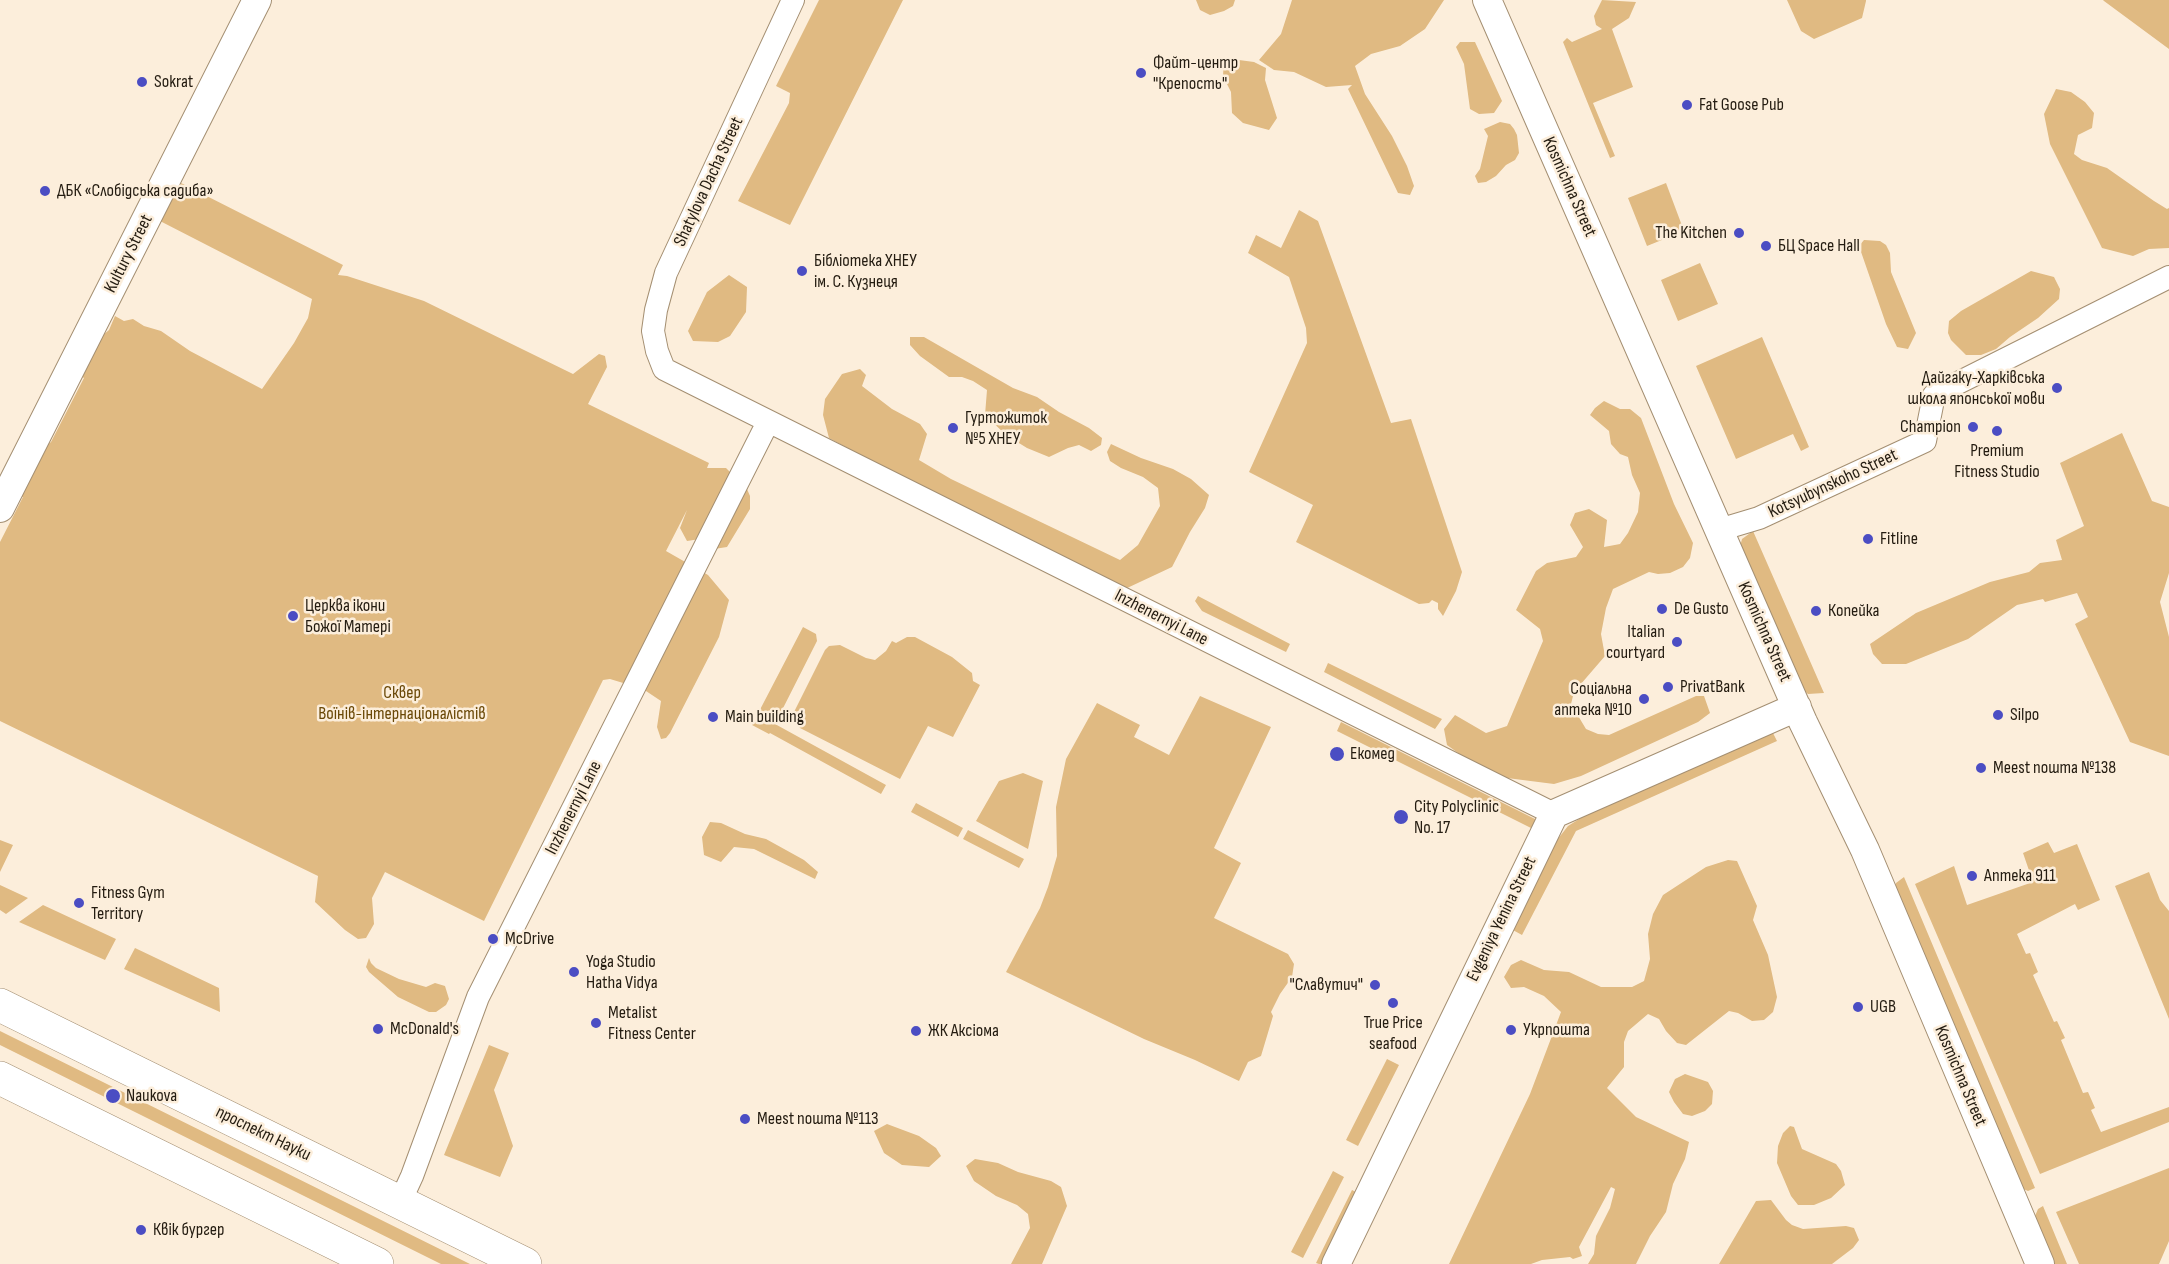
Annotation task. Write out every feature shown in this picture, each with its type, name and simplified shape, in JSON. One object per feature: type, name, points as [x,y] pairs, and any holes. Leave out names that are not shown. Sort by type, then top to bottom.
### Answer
[{"type":"main road","name":"проспект Науки","points":[[0,1005],[525,1264]]},
{"type":"main road","points":[[0,1078],[377,1264]]},
{"type":"street","name":"Kultury Street","points":[[0,508],[257,0]]},
{"type":"street","name":"Shatylova Dacha Street","points":[[664,369],[653,331],[666,273],[793,0]]},
{"type":"street","name":"Kosmichna Street","points":[[1487,0],[1797,707],[1865,850],[2040,1264]]},
{"type":"street","name":"Kotsyubynskoho Street","points":[[1719,530],[1760,518],[1925,441],[1934,395],[2169,277]]},
{"type":"street","name":"Inzhenernyi Lane","points":[[664,369],[1554,814]]},
{"type":"street","name":"Inzhenernyi Lane","points":[[400,1202],[412,1176],[478,998],[768,422]]},
{"type":"street","points":[[1554,814],[1797,707]]},
{"type":"street","name":"Evgeniya Yenina Street","points":[[1336,1264],[1554,814]]},
{"type":"green space","points":[[819,0],[903,0],[790,225],[738,201],[789,103],[790,93],[776,86]]},
{"type":"green space","points":[[1196,0],[1235,0],[1233,6],[1210,15],[1200,10]]},
{"type":"green space","points":[[1292,0],[1444,0],[1425,29],[1400,46],[1371,54],[1355,66],[1365,94],[1392,136],[1407,166],[1414,186],[1410,195],[1398,193],[1348,89],[1352,85],[1326,87],[1294,72],[1274,70],[1259,60],[1281,34]]},
{"type":"green space","points":[[1602,0],[1636,2],[1629,18],[1612,29],[1633,87],[1593,103],[1615,156],[1610,158],[1563,42],[1567,38],[1572,42],[1602,29],[1596,25],[1594,16]]},
{"type":"green space","points":[[1787,0],[1866,1],[1862,18],[1814,39],[1801,31]]},
{"type":"green space","points":[[2169,0],[2169,49],[2104,1]]},
{"type":"green space","points":[[1460,42],[1475,42],[1502,101],[1494,113],[1479,114],[1470,109],[1464,64],[1456,47]]},
{"type":"green space","points":[[1224,58],[1254,62],[1266,68],[1265,80],[1277,118],[1269,130],[1243,123],[1232,113],[1231,92],[1223,76]]},
{"type":"green space","points":[[2056,89],[2071,92],[2085,102],[2094,113],[2092,128],[2078,135],[2074,154],[2082,160],[2107,168],[2154,201],[2169,208],[2169,248],[2149,249],[2133,256],[2102,248],[2050,144],[2044,114]]},
{"type":"green space","points":[[1500,122],[1510,124],[1514,129],[1519,153],[1515,160],[1506,165],[1496,176],[1486,182],[1478,183],[1475,176],[1480,169],[1488,136],[1484,129]]},
{"type":"green space","name":"Сквер Воїнів-інтернаціоналістів","points":[[181,183],[343,265],[338,275],[424,301],[573,374],[599,354],[605,356],[607,367],[588,404],[709,463],[707,468],[726,468],[747,489],[750,496],[750,509],[727,547],[714,549],[700,539],[687,541],[680,528],[687,510],[666,551],[708,575],[729,600],[719,637],[670,733],[666,738],[661,739],[657,727],[661,701],[643,689],[610,679],[603,680],[484,921],[385,872],[372,898],[374,924],[366,938],[358,939],[315,902],[318,876],[0,721],[0,542],[23,497],[19,497],[29,458],[51,442],[84,378],[80,375],[91,345],[109,330],[115,316],[124,321],[133,319],[144,326],[161,331],[190,351],[262,389],[294,343],[308,318],[312,299],[160,221]]},
{"type":"green space","points":[[1666,183],[1684,231],[1647,246],[1628,198]]},
{"type":"green space","points":[[1299,210],[1318,221],[1391,423],[1411,419],[1462,572],[1456,591],[1443,616],[1438,609],[1438,603],[1432,600],[1429,603],[1419,604],[1296,542],[1313,505],[1249,472],[1307,343],[1306,328],[1289,277],[1248,253],[1256,235],[1281,248]]},
{"type":"green space","points":[[1864,240],[1880,241],[1886,245],[1890,253],[1891,272],[1916,333],[1908,349],[1897,347],[1886,324],[1859,246]]},
{"type":"green space","points":[[1700,263],[1718,304],[1678,321],[1661,280]]},
{"type":"green space","points":[[2031,271],[2054,277],[2060,289],[2059,299],[2038,318],[1996,349],[1981,355],[1966,355],[1951,340],[1948,333],[1949,321],[1961,311]]},
{"type":"green space","points":[[729,275],[747,287],[746,312],[730,336],[718,342],[693,341],[688,331],[707,292]]},
{"type":"green space","points":[[910,337],[924,337],[1013,388],[1037,397],[1089,428],[1102,438],[1101,445],[1091,451],[1079,445],[1049,457],[1027,448],[1006,435],[985,415],[987,390],[962,377],[949,377],[920,356],[910,345]]},
{"type":"green space","points":[[1762,337],[1809,447],[1801,451],[1793,434],[1736,459],[1696,366]]},
{"type":"green space","points":[[860,369],[866,375],[862,386],[892,409],[920,424],[927,434],[919,460],[951,479],[1120,560],[1138,545],[1160,506],[1158,488],[1143,477],[1110,461],[1107,452],[1111,444],[1173,469],[1191,479],[1209,495],[1205,508],[1172,567],[1125,589],[934,495],[829,438],[823,415],[825,399],[842,374]]},
{"type":"green space","points":[[1604,401],[1620,409],[1630,409],[1641,418],[1674,504],[1693,543],[1690,558],[1683,567],[1670,573],[1649,572],[1613,589],[1606,608],[1601,634],[1605,656],[1574,692],[1571,704],[1586,729],[1598,734],[1609,735],[1696,696],[1704,696],[1710,713],[1698,722],[1581,776],[1554,784],[1507,778],[1465,758],[1447,745],[1444,729],[1455,715],[1486,733],[1507,726],[1543,641],[1540,629],[1516,610],[1536,571],[1547,563],[1576,557],[1583,547],[1570,525],[1575,513],[1589,509],[1607,520],[1604,547],[1620,544],[1628,533],[1638,512],[1640,493],[1632,475],[1628,457],[1620,454],[1611,444],[1609,431],[1590,415]]},
{"type":"green space","points":[[2122,433],[2152,501],[2169,507],[2169,573],[2160,602],[2169,637],[2169,756],[2130,742],[2075,624],[2088,617],[2077,593],[2045,602],[2043,599],[2017,605],[1968,639],[1906,664],[1882,664],[1873,654],[1870,644],[1916,613],[1990,582],[2029,572],[2040,563],[2062,560],[2056,540],[2084,526],[2060,463]]},
{"type":"green space","points":[[1753,531],[1824,693],[1808,694],[1802,689],[1740,547],[1742,539]]},
{"type":"green space","points":[[1198,596],[1290,644],[1286,652],[1202,611],[1195,601]]},
{"type":"green space","points":[[803,627],[816,634],[817,641],[775,724],[886,785],[881,794],[752,725]]},
{"type":"green space","points":[[907,637],[915,637],[952,657],[972,673],[973,681],[980,685],[953,737],[928,726],[900,779],[800,728],[795,721],[794,712],[829,646],[840,645],[875,660],[886,651],[892,641],[896,643]]},
{"type":"green space","points":[[1328,663],[1442,719],[1435,729],[1324,672]]},
{"type":"green space","points":[[1200,696],[1271,727],[1214,848],[1241,863],[1214,918],[1288,954],[1294,964],[1292,977],[1271,1012],[1273,1016],[1261,1056],[1248,1062],[1239,1081],[1144,1039],[1006,972],[1040,908],[1048,887],[1057,856],[1056,807],[1066,759],[1097,703],[1140,725],[1134,737],[1169,755]]},
{"type":"green space","points":[[1341,722],[1543,823],[1533,829],[1337,731]]},
{"type":"green space","points":[[1771,729],[1777,741],[1576,831],[1522,935],[1511,929],[1557,840],[1568,826],[1584,816]]},
{"type":"green space","points":[[1023,773],[1043,781],[1028,849],[976,821],[999,781]]},
{"type":"green space","points":[[916,803],[963,828],[958,837],[911,812]]},
{"type":"green space","points":[[710,822],[721,823],[745,834],[766,839],[804,860],[818,872],[815,879],[754,849],[734,847],[721,862],[704,855],[702,837]]},
{"type":"green space","points":[[968,830],[1024,859],[1019,868],[963,839]]},
{"type":"green space","points":[[0,840],[13,845],[0,872]]},
{"type":"green space","points":[[2048,842],[2054,853],[2077,844],[2100,900],[2078,910],[2075,904],[2017,934],[2026,954],[2030,953],[2038,972],[2033,975],[2054,1022],[2057,1021],[2065,1038],[2061,1040],[2083,1093],[2088,1092],[2095,1108],[2091,1110],[2101,1132],[2169,1107],[2169,1122],[2040,1174],[1915,884],[1954,866],[1967,905],[2033,882],[2023,853]]},
{"type":"green space","points":[[1728,860],[1737,861],[1757,906],[1753,920],[1768,955],[1777,997],[1773,1012],[1764,1020],[1752,1021],[1729,1011],[1686,1045],[1677,1043],[1659,1019],[1648,1014],[1628,1031],[1624,1042],[1624,1067],[1607,1088],[1636,1117],[1689,1142],[1685,1159],[1673,1184],[1666,1212],[1650,1236],[1636,1264],[1588,1264],[1594,1254],[1596,1236],[1610,1208],[1615,1189],[1611,1187],[1579,1247],[1582,1256],[1573,1259],[1570,1257],[1542,1260],[1531,1264],[1449,1264],[1530,1094],[1561,1012],[1544,996],[1524,987],[1511,988],[1504,977],[1511,965],[1521,960],[1544,970],[1569,972],[1601,987],[1632,987],[1644,981],[1650,959],[1648,934],[1653,914],[1663,895],[1706,867]]},
{"type":"green space","points":[[2149,872],[2160,900],[2169,911],[2169,1019],[2115,886]]},
{"type":"green space","points":[[1904,877],[2035,1188],[2028,1191],[2021,1188],[1893,893],[1896,883]]},
{"type":"green space","points":[[0,885],[28,898],[6,914],[0,910]]},
{"type":"green space","points":[[43,905],[116,939],[105,960],[19,922]]},
{"type":"green space","points":[[135,948],[219,988],[220,1012],[124,969]]},
{"type":"green space","points":[[369,958],[376,968],[399,979],[426,987],[435,983],[445,986],[449,999],[446,1005],[436,1012],[429,1012],[398,997],[369,972],[366,967]]},
{"type":"green space","points":[[0,1031],[470,1264],[441,1264],[0,1045]]},
{"type":"green space","points":[[489,1045],[509,1053],[494,1090],[513,1146],[500,1177],[444,1155]]},
{"type":"green space","points":[[1387,1059],[1399,1065],[1358,1146],[1346,1140]]},
{"type":"green space","points":[[1685,1074],[1708,1082],[1713,1091],[1712,1104],[1705,1111],[1692,1116],[1683,1114],[1669,1092],[1675,1079]]},
{"type":"green space","points":[[887,1124],[919,1136],[936,1148],[941,1156],[929,1167],[902,1165],[884,1153],[874,1131]]},
{"type":"green space","points":[[1790,1126],[1794,1127],[1802,1149],[1836,1164],[1841,1171],[1845,1185],[1831,1198],[1814,1205],[1798,1205],[1791,1196],[1777,1163],[1778,1146],[1783,1133]]},
{"type":"green space","points":[[975,1159],[998,1163],[1018,1172],[1051,1181],[1061,1187],[1067,1206],[1042,1264],[1011,1264],[1030,1228],[1028,1214],[1017,1205],[996,1196],[974,1181],[966,1166]]},
{"type":"green space","points":[[2169,1168],[2169,1241],[2159,1264],[2079,1264],[2056,1212]]},
{"type":"green space","points":[[1333,1171],[1344,1177],[1303,1258],[1291,1252]]},
{"type":"green space","points":[[1352,1190],[1362,1195],[1327,1264],[1316,1263]]},
{"type":"green space","points":[[1771,1200],[1792,1225],[1803,1229],[1846,1226],[1854,1228],[1859,1240],[1853,1248],[1832,1264],[1719,1264],[1756,1201]]},
{"type":"green space","points":[[2043,1206],[2067,1264],[2051,1264],[2033,1221],[2038,1209]]},
{"type":"place","name":"Файт-центр \"Крепость\"","points":[[1141,73]]},
{"type":"place","name":"Sokrat","points":[[142,82]]},
{"type":"place","name":"Fat Goose Pub","points":[[1687,105]]},
{"type":"place","name":"ДБК «Слобідська садиба»","points":[[45,191]]},
{"type":"place","name":"The Kitchen","points":[[1739,233]]},
{"type":"place","name":"БЦ Space Hall","points":[[1766,246]]},
{"type":"place","name":"Бібліотека ХНЕУ ім. С. Кузнеця","points":[[802,271]]},
{"type":"place","name":"Дайгаку-Харківська школа японської мови","points":[[2057,388]]},
{"type":"place","name":"Champion","points":[[1973,427]]},
{"type":"place","name":"Гуртожиток №5 ХНЕУ","points":[[953,428]]},
{"type":"place","name":"Premium Fitness Studio","points":[[1997,431]]},
{"type":"place","name":"Fitline","points":[[1868,539]]},
{"type":"place","name":"De Gusto","points":[[1662,609]]},
{"type":"place","name":"Копейка","points":[[1816,611]]},
{"type":"place","name":"Церква ікони Божої Матері","points":[[293,616]]},
{"type":"place","name":"Italian courtyard","points":[[1677,642]]},
{"type":"place","name":"PrivatBank","points":[[1668,687]]},
{"type":"place","name":"Соціальна аптека №10","points":[[1644,699]]},
{"type":"place","name":"Silpo","points":[[1998,715]]},
{"type":"place","name":"Main building","points":[[713,717]]},
{"type":"place","name":"Екомед","points":[[1337,754]]},
{"type":"place","name":"Meest пошта №138","points":[[1981,768]]},
{"type":"place","name":"City Polyclinic No. 17","points":[[1401,817]]},
{"type":"place","name":"Аптека 911","points":[[1972,876]]},
{"type":"place","name":"Fitness Gym Territory","points":[[79,903]]},
{"type":"place","name":"McDrive","points":[[493,939]]},
{"type":"place","name":"Yoga Studio Hatha Vidya","points":[[574,972]]},
{"type":"place","name":"\"Славутич\"","points":[[1375,985]]},
{"type":"place","name":"True Price seafood","points":[[1393,1003]]},
{"type":"place","name":"UGB","points":[[1858,1007]]},
{"type":"place","name":"Metalist Fitness Center","points":[[596,1023]]},
{"type":"place","name":"McDonald's","points":[[378,1029]]},
{"type":"place","name":"Укрпошта","points":[[1511,1030]]},
{"type":"place","name":"ЖК Аксіома","points":[[916,1031]]},
{"type":"place","name":"Naukova","points":[[113,1096]]},
{"type":"place","name":"Meest пошта №113","points":[[745,1119]]},
{"type":"place","name":"Квік бургер","points":[[141,1230]]}]
